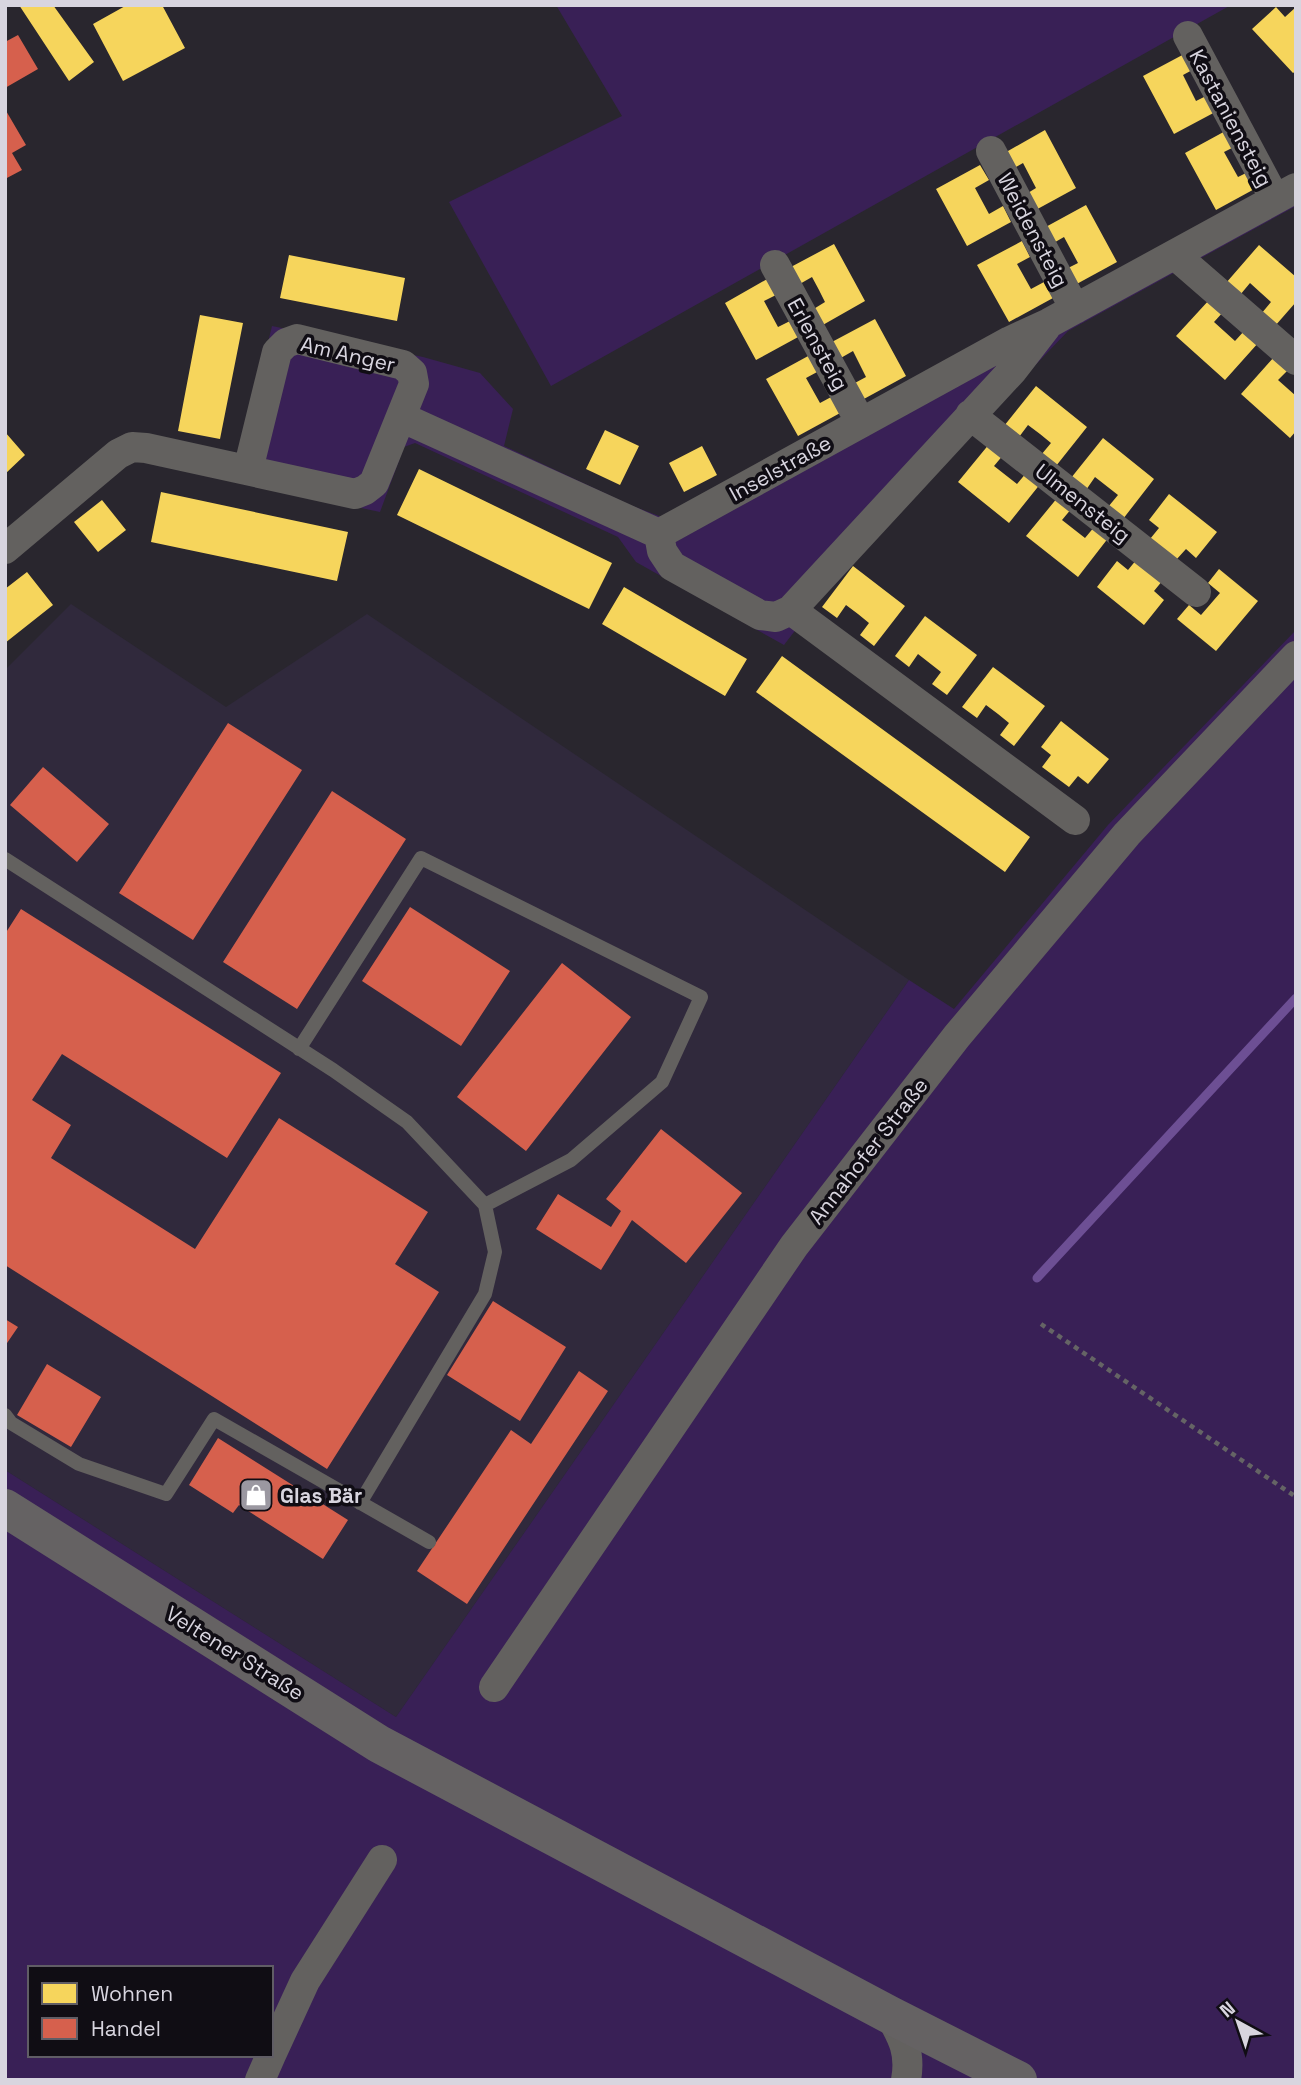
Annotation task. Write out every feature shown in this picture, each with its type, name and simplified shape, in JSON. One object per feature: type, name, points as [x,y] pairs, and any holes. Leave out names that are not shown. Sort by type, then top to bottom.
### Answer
[{"type":"main road","name":"Veltener Straße","points":[[5,1507],[379,1744],[1018,2080]]},
{"type":"street","name":"Kastaniensteig","points":[[1188,36],[1285,194]]},
{"type":"street","name":"Weidensteig","points":[[991,151],[1062,316]]},
{"type":"street","name":"Inselstraße","points":[[659,534],[1285,194]]},
{"type":"street","points":[[1175,255],[1296,360]]},
{"type":"street","name":"Erlensteig","points":[[775,265],[861,423]]},
{"type":"street","name":"Inselstraße","points":[[790,610],[1062,316]]},
{"type":"street","name":"Am Anger","points":[[5,549],[118,454],[132,447],[355,494],[365,490],[374,483],[401,417],[414,384],[412,373],[403,365],[296,339],[286,342],[277,352],[248,470]]},
{"type":"street","name":"Ulmensteig","points":[[970,415],[1196,592]]},
{"type":"street","points":[[401,417],[659,534],[662,551],[672,566],[760,615],[776,617],[790,610],[1074,820]]},
{"type":"street","name":"Annahofer Straße","points":[[494,1687],[794,1246],[941,1057],[1127,834],[1296,656]]},
{"type":"street","points":[[273,2051],[305,1981],[382,1860]]},
{"type":"street","points":[[890,2015],[905,2041],[908,2071],[906,2080]]},
{"type":"street","points":[[260,2080],[270,2057]]},
{"type":"lane","points":[[299,1048],[421,858],[701,997],[662,1082],[571,1160],[485,1205]]},
{"type":"lane","points":[[5,859],[299,1048],[407,1122],[485,1205],[495,1252],[485,1294],[360,1503]]},
{"type":"lane","points":[[5,1415],[11,1423],[79,1464],[166,1494],[214,1419],[429,1542]]},
{"type":"path","points":[[1041,1324],[1296,1497]]},
{"type":"shaded area","points":[[556,5],[1231,5],[551,386],[449,202],[622,116]]},
{"type":"shaded area","points":[[1296,175],[1296,206],[1068,331],[849,560],[784,645],[636,562],[618,537],[415,443],[404,447],[380,512],[234,481],[272,326],[423,357],[480,373],[513,409],[504,446],[630,505],[667,519]]},
{"type":"shaded area","points":[[71,604],[226,707],[367,614],[909,980],[396,1717],[5,1470],[5,670]]},
{"type":"shaded area","points":[[1296,630],[1296,2080],[5,2080],[5,1470],[396,1717],[909,980],[954,1009],[1108,825]]},
{"type":"building: Wohnen","points":[[19,5],[53,5],[94,62],[69,81]]},
{"type":"building: Wohnen","points":[[127,5],[162,5],[185,48],[123,81],[93,24]]},
{"type":"building: Wohnen","points":[[1276,7],[1285,17],[1296,7],[1296,71],[1293,73],[1252,29]]},
{"type":"building: Wohnen","points":[[1188,52],[1196,68],[1183,75],[1196,101],[1210,94],[1219,110],[1174,134],[1143,76]]},
{"type":"building: Wohnen","points":[[1229,129],[1238,145],[1224,152],[1238,177],[1252,170],[1260,186],[1216,210],[1185,153]]},
{"type":"building: Wohnen","points":[[1045,130],[1076,188],[1032,212],[1023,196],[1036,188],[1023,163],[1009,171],[1001,155]]},
{"type":"building: Wohnen","points":[[980,165],[989,180],[975,188],[989,214],[1003,206],[1011,222],[967,246],[936,189]]},
{"type":"building: Wohnen","points":[[1086,205],[1117,262],[1073,286],[1064,270],[1078,263],[1064,237],[1050,245],[1042,229]]},
{"type":"building: Wohnen","points":[[1022,241],[1030,257],[1017,264],[1031,289],[1044,282],[1053,298],[1009,322],[977,265]]},
{"type":"building: Wohnen","points":[[834,244],[865,301],[821,326],[812,310],[825,302],[812,277],[798,285],[789,268]]},
{"type":"building: Wohnen","points":[[1259,245],[1296,277],[1296,302],[1275,326],[1261,314],[1271,302],[1250,283],[1240,295],[1226,283]]},
{"type":"building: Wohnen","points":[[289,255],[405,278],[397,321],[280,298]]},
{"type":"building: Wohnen","points":[[769,278],[778,294],[764,301],[778,327],[792,320],[800,336],[756,360],[725,303]]},
{"type":"building: Wohnen","points":[[1210,299],[1224,311],[1214,322],[1235,341],[1245,330],[1259,342],[1225,380],[1176,336]]},
{"type":"building: Wohnen","points":[[200,315],[243,323],[220,439],[178,431]]},
{"type":"building: Wohnen","points":[[875,319],[906,376],[862,400],[853,384],[866,377],[853,351],[839,359],[830,343]]},
{"type":"building: Wohnen","points":[[810,355],[819,371],[806,378],[820,403],[833,396],[842,412],[798,436],[766,379]]},
{"type":"building: Wohnen","points":[[1275,356],[1289,369],[1278,380],[1296,396],[1296,431],[1290,438],[1241,394]]},
{"type":"building: Wohnen","points":[[1036,386],[1087,427],[1056,466],[1041,455],[1051,443],[1040,434],[1028,425],[1019,437],[1004,426]]},
{"type":"building: Wohnen","points":[[605,430],[639,446],[620,485],[586,469]]},
{"type":"building: Wohnen","points":[[5,432],[25,455],[5,474]]},
{"type":"building: Wohnen","points":[[1103,438],[1154,479],[1123,519],[1108,507],[1118,495],[1095,477],[1086,490],[1071,478]]},
{"type":"building: Wohnen","points":[[990,443],[1004,454],[994,466],[1017,484],[1027,472],[1041,483],[1009,523],[958,482]]},
{"type":"building: Wohnen","points":[[702,446],[717,475],[684,492],[669,463]]},
{"type":"building: Wohnen","points":[[419,469],[612,563],[589,609],[397,515]]},
{"type":"building: Wohnen","points":[[161,492],[348,532],[337,581],[151,542]]},
{"type":"building: Wohnen","points":[[1169,494],[1217,532],[1196,558],[1186,549],[1176,560],[1150,539],[1159,528],[1149,520]]},
{"type":"building: Wohnen","points":[[1058,497],[1072,508],[1062,520],[1085,538],[1095,526],[1109,537],[1078,577],[1026,536]]},
{"type":"building: Wohnen","points":[[102,500],[126,530],[98,552],[74,522]]},
{"type":"building: Wohnen","points":[[1137,559],[1163,580],[1154,591],[1164,600],[1144,625],[1097,587],[1117,561],[1128,570]]},
{"type":"building: Wohnen","points":[[853,566],[905,606],[874,646],[860,635],[869,623],[846,605],[837,618],[822,607]]},
{"type":"building: Wohnen","points":[[1219,569],[1258,601],[1216,651],[1177,619],[1189,605],[1201,615],[1220,593],[1208,583]]},
{"type":"building: Wohnen","points":[[27,572],[53,605],[5,643],[5,589]]},
{"type":"building: Wohnen","points":[[624,587],[747,659],[725,696],[602,624]]},
{"type":"building: Wohnen","points":[[925,616],[977,655],[947,695],[932,684],[941,672],[918,654],[909,667],[895,656]]},
{"type":"building: Wohnen","points":[[782,656],[1030,837],[1005,872],[756,692]]},
{"type":"building: Wohnen","points":[[993,667],[1045,706],[1014,746],[1000,735],[1009,723],[986,705],[977,718],[962,707]]},
{"type":"building: Wohnen","points":[[1061,721],[1109,759],[1088,784],[1078,776],[1069,787],[1042,767],[1051,755],[1041,747]]},
{"type":"building: Handel","points":[[18,35],[38,69],[5,88],[5,42]]},
{"type":"building: Handel","points":[[5,109],[26,145],[12,153],[22,170],[5,179]]},
{"type":"building: Handel","points":[[228,723],[302,770],[193,940],[119,893]]},
{"type":"building: Handel","points":[[43,767],[109,824],[77,862],[10,805]]},
{"type":"building: Handel","points":[[332,791],[406,839],[297,1009],[223,962]]},
{"type":"building: Handel","points":[[410,907],[510,971],[461,1046],[362,981]]},
{"type":"building: Handel","points":[[21,909],[281,1073],[227,1158],[62,1054],[32,1100],[71,1125],[51,1158],[195,1249],[279,1118],[428,1212],[395,1264],[439,1292],[327,1469],[5,1265],[5,934]]},
{"type":"building: Handel","points":[[562,963],[631,1017],[526,1151],[457,1097]]},
{"type":"building: Handel","points":[[661,1129],[742,1193],[686,1263],[632,1220],[601,1270],[536,1229],[558,1194],[611,1227],[621,1211],[606,1199]]},
{"type":"building: Handel","points":[[493,1301],[566,1347],[520,1421],[447,1375]]},
{"type":"building: Handel","points":[[5,1319],[18,1327],[5,1346]]},
{"type":"building: Handel","points":[[47,1364],[101,1397],[71,1447],[17,1415]]},
{"type":"building: Handel","points":[[579,1371],[608,1391],[467,1604],[417,1571],[511,1430],[531,1444]]},
{"type":"building: Handel","name":"Glas Bär","points":[[218,1438],[348,1520],[323,1559],[239,1505],[233,1513],[189,1485]]},
{"type":"waterway","points":[[1037,1278],[1296,998]]},
{"type":"place","name":"Glas Bär","points":[[256,1495]]}]
